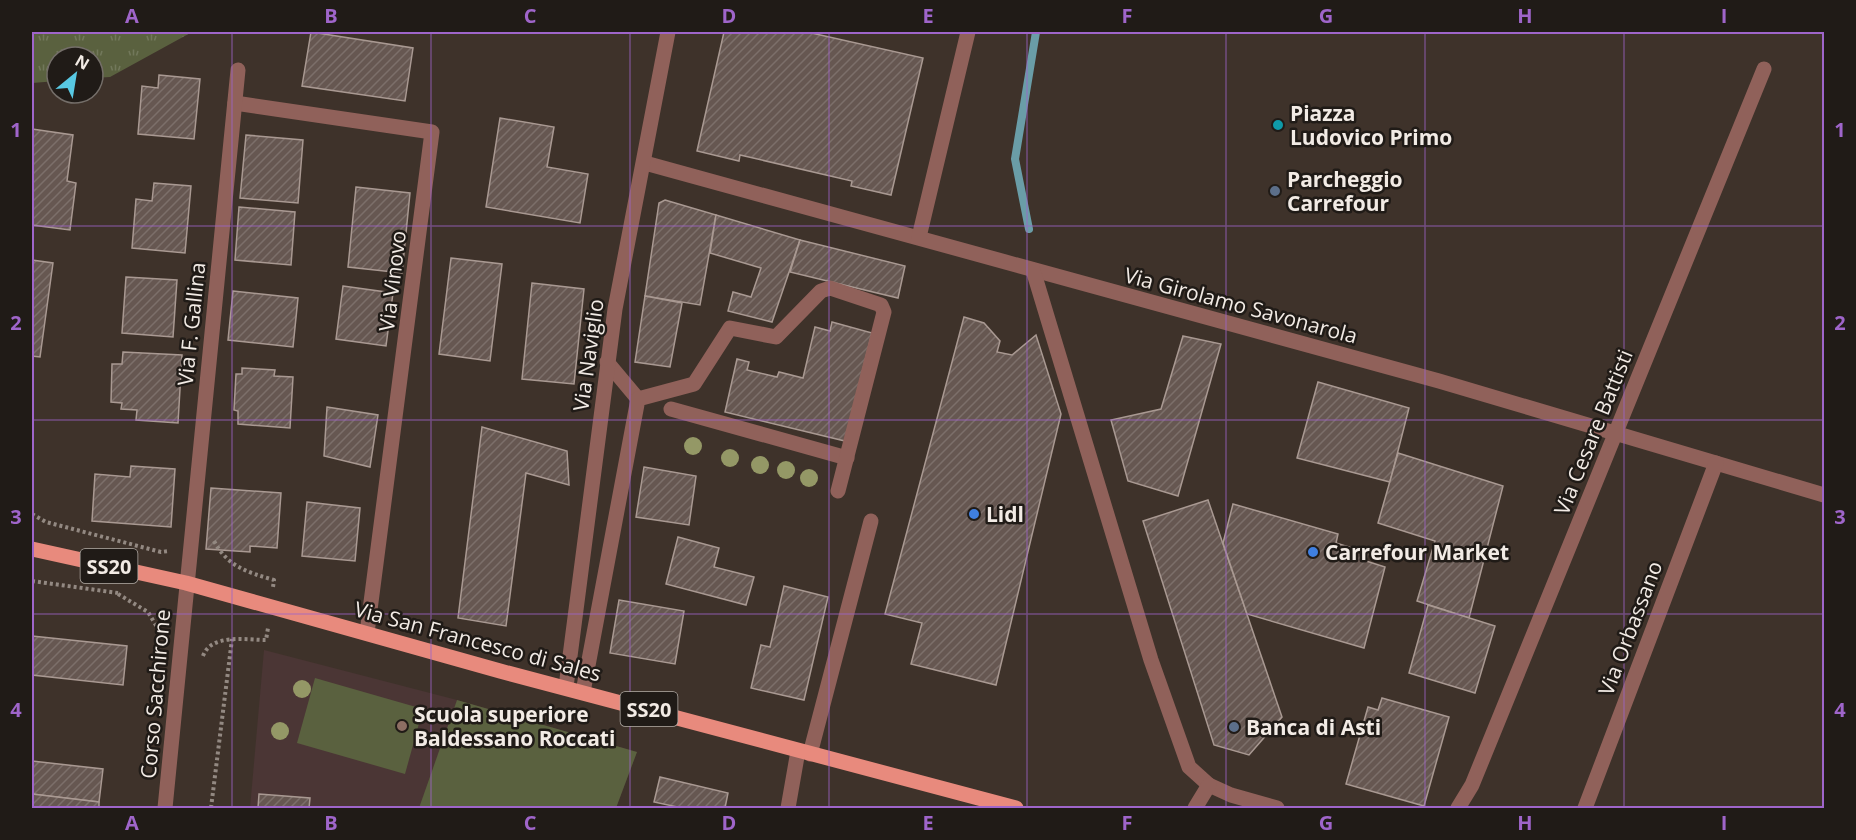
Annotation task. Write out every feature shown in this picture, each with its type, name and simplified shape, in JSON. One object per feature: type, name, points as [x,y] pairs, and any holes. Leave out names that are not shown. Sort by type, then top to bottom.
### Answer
[{"type":"main road","name":"Via San Francesco di Sales","points":[[32,549],[186,583],[1016,808]]},
{"type":"street","name":"Via Naviglio","points":[[566,687],[615,309],[645,163],[668,32]]},
{"type":"street","points":[[919,237],[968,32]]},
{"type":"street","name":"Via Cesare Battisti","points":[[1458,808],[1472,784],[1764,69]]},
{"type":"street","name":"Via F. Gallina","points":[[186,583],[238,70]]},
{"type":"street","name":"Via Vinovo","points":[[234,104],[432,132],[367,633]]},
{"type":"street","name":"Via Girolamo Savonarola","points":[[645,163],[1439,381],[1824,495]]},
{"type":"street","points":[[1033,270],[1151,660],[1189,767],[1209,785],[1231,795],[1277,808]]},
{"type":"street","points":[[638,399],[694,384],[730,328],[776,337],[821,291],[830,288],[881,305],[884,312],[838,491]]},
{"type":"street","points":[[607,362],[638,399]]},
{"type":"street","points":[[583,692],[638,399]]},
{"type":"street","points":[[671,409],[847,458]]},
{"type":"street","name":"Via Orbassano","points":[[1585,808],[1716,463]]},
{"type":"street","points":[[788,808],[871,521]]},
{"type":"street","name":"Corso Sacchirone","points":[[165,808],[186,583]]},
{"type":"street","points":[[1195,808],[1209,785]]},
{"type":"path","points":[[32,514],[46,522],[137,545]]},
{"type":"path","points":[[211,808],[232,639]]},
{"type":"shaded area","name":"Scuola superiore Baldessano Roccati","points":[[264,650],[457,700],[637,752],[616,808],[250,808]]},
{"type":"green space","points":[[32,32],[192,32],[110,77],[105,77],[105,45],[45,45],[45,82],[32,83]]},
{"type":"green space","points":[[315,678],[423,709],[405,774],[297,743]]},
{"type":"green space","points":[[457,700],[637,752],[616,808],[419,808]]},
{"type":"building","points":[[311,32],[413,48],[405,101],[302,86]]},
{"type":"building","points":[[724,32],[807,32],[923,58],[891,195],[851,186],[852,181],[740,155],[739,161],[697,151]]},
{"type":"building","points":[[159,75],[200,79],[194,139],[138,134],[142,86],[158,88]]},
{"type":"building","points":[[500,118],[554,127],[547,167],[588,174],[580,223],[486,207]]},
{"type":"building","points":[[32,129],[73,135],[67,181],[76,183],[70,230],[32,225]]},
{"type":"building","points":[[246,135],[303,140],[298,203],[240,198]]},
{"type":"building","points":[[154,183],[191,186],[185,253],[132,248],[136,199],[152,201]]},
{"type":"building","points":[[356,187],[410,193],[402,273],[348,267]]},
{"type":"building","points":[[665,200],[716,215],[700,305],[645,296],[659,203]]},
{"type":"building","points":[[239,207],[295,212],[291,265],[235,260]]},
{"type":"building","points":[[716,215],[800,240],[772,322],[728,311],[733,292],[751,297],[761,268],[710,253]]},
{"type":"building","points":[[800,240],[905,266],[898,298],[790,272]]},
{"type":"building","points":[[451,258],[502,264],[490,361],[439,354]]},
{"type":"building","points":[[32,260],[53,263],[40,357],[32,356]]},
{"type":"building","points":[[126,277],[177,280],[173,337],[122,333]]},
{"type":"building","points":[[532,283],[584,289],[574,384],[522,379]]},
{"type":"building","points":[[343,286],[393,293],[386,346],[336,339]]},
{"type":"building","points":[[233,291],[298,298],[293,347],[228,340]]},
{"type":"building","points":[[645,296],[682,303],[670,367],[635,362]]},
{"type":"building","name":"Lidl","points":[[964,317],[984,323],[1000,341],[997,352],[1012,355],[1036,335],[1061,414],[996,685],[911,664],[922,623],[885,614]]},
{"type":"building","points":[[832,322],[872,333],[845,441],[725,412],[737,359],[749,362],[747,370],[777,377],[779,372],[803,378],[815,327],[830,331]]},
{"type":"building","points":[[1183,336],[1221,344],[1178,496],[1128,481],[1111,420],[1161,409]]},
{"type":"building","points":[[123,352],[182,355],[178,423],[136,420],[137,410],[121,409],[122,403],[111,402],[112,364],[122,364]]},
{"type":"building","points":[[242,368],[275,370],[274,376],[293,377],[290,428],[238,424],[238,411],[234,410],[236,374],[242,374]]},
{"type":"building","points":[[1318,382],[1409,408],[1390,482],[1297,458]]},
{"type":"building","points":[[327,407],[378,415],[370,467],[324,456]]},
{"type":"building","points":[[482,427],[567,451],[569,485],[526,473],[506,626],[458,618]]},
{"type":"building","points":[[1398,453],[1503,486],[1469,618],[1417,601],[1435,541],[1378,523]]},
{"type":"building","points":[[131,466],[175,469],[171,527],[92,521],[95,474],[130,477]]},
{"type":"building","points":[[644,467],[696,476],[689,525],[636,517]]},
{"type":"building","points":[[211,488],[281,493],[277,548],[250,546],[250,552],[206,549]]},
{"type":"building","points":[[1208,500],[1282,717],[1249,755],[1214,745],[1143,521]]},
{"type":"building","points":[[307,502],[360,508],[355,561],[302,556]]},
{"type":"building","points":[[1233,504],[1338,534],[1336,543],[1368,553],[1366,561],[1385,567],[1364,648],[1247,614],[1223,543]]},
{"type":"building","points":[[678,537],[719,548],[714,567],[754,577],[746,605],[666,584]]},
{"type":"building","points":[[784,586],[828,597],[804,700],[751,688],[761,645],[770,647]]},
{"type":"building","points":[[619,600],[684,611],[675,664],[610,653]]},
{"type":"building","points":[[1428,605],[1495,626],[1475,693],[1409,673]]},
{"type":"building","points":[[32,636],[127,646],[123,685],[32,675]]},
{"type":"building","points":[[1382,698],[1449,717],[1424,806],[1346,784],[1368,707],[1378,710]]},
{"type":"building","points":[[32,761],[103,769],[99,802],[32,794]]},
{"type":"building","points":[[660,777],[728,793],[725,808],[682,808],[654,802]]},
{"type":"building","points":[[32,794],[99,802],[99,808],[32,808]]},
{"type":"building","points":[[259,794],[310,798],[309,808],[258,808]]},
{"type":"waterway","points":[[1029,229],[1015,159],[1036,32]]},
{"type":"place","name":"Piazza Ludovico Primo","points":[[1278,125]]},
{"type":"place","name":"Parcheggio Carrefour","points":[[1275,191]]},
{"type":"place","name":"Lidl","points":[[974,514]]},
{"type":"place","name":"Carrefour Market","points":[[1313,552]]},
{"type":"place","name":"Scuola superiore Baldessano Roccati","points":[[402,726]]},
{"type":"place","name":"Banca di Asti","points":[[1234,727]]}]
